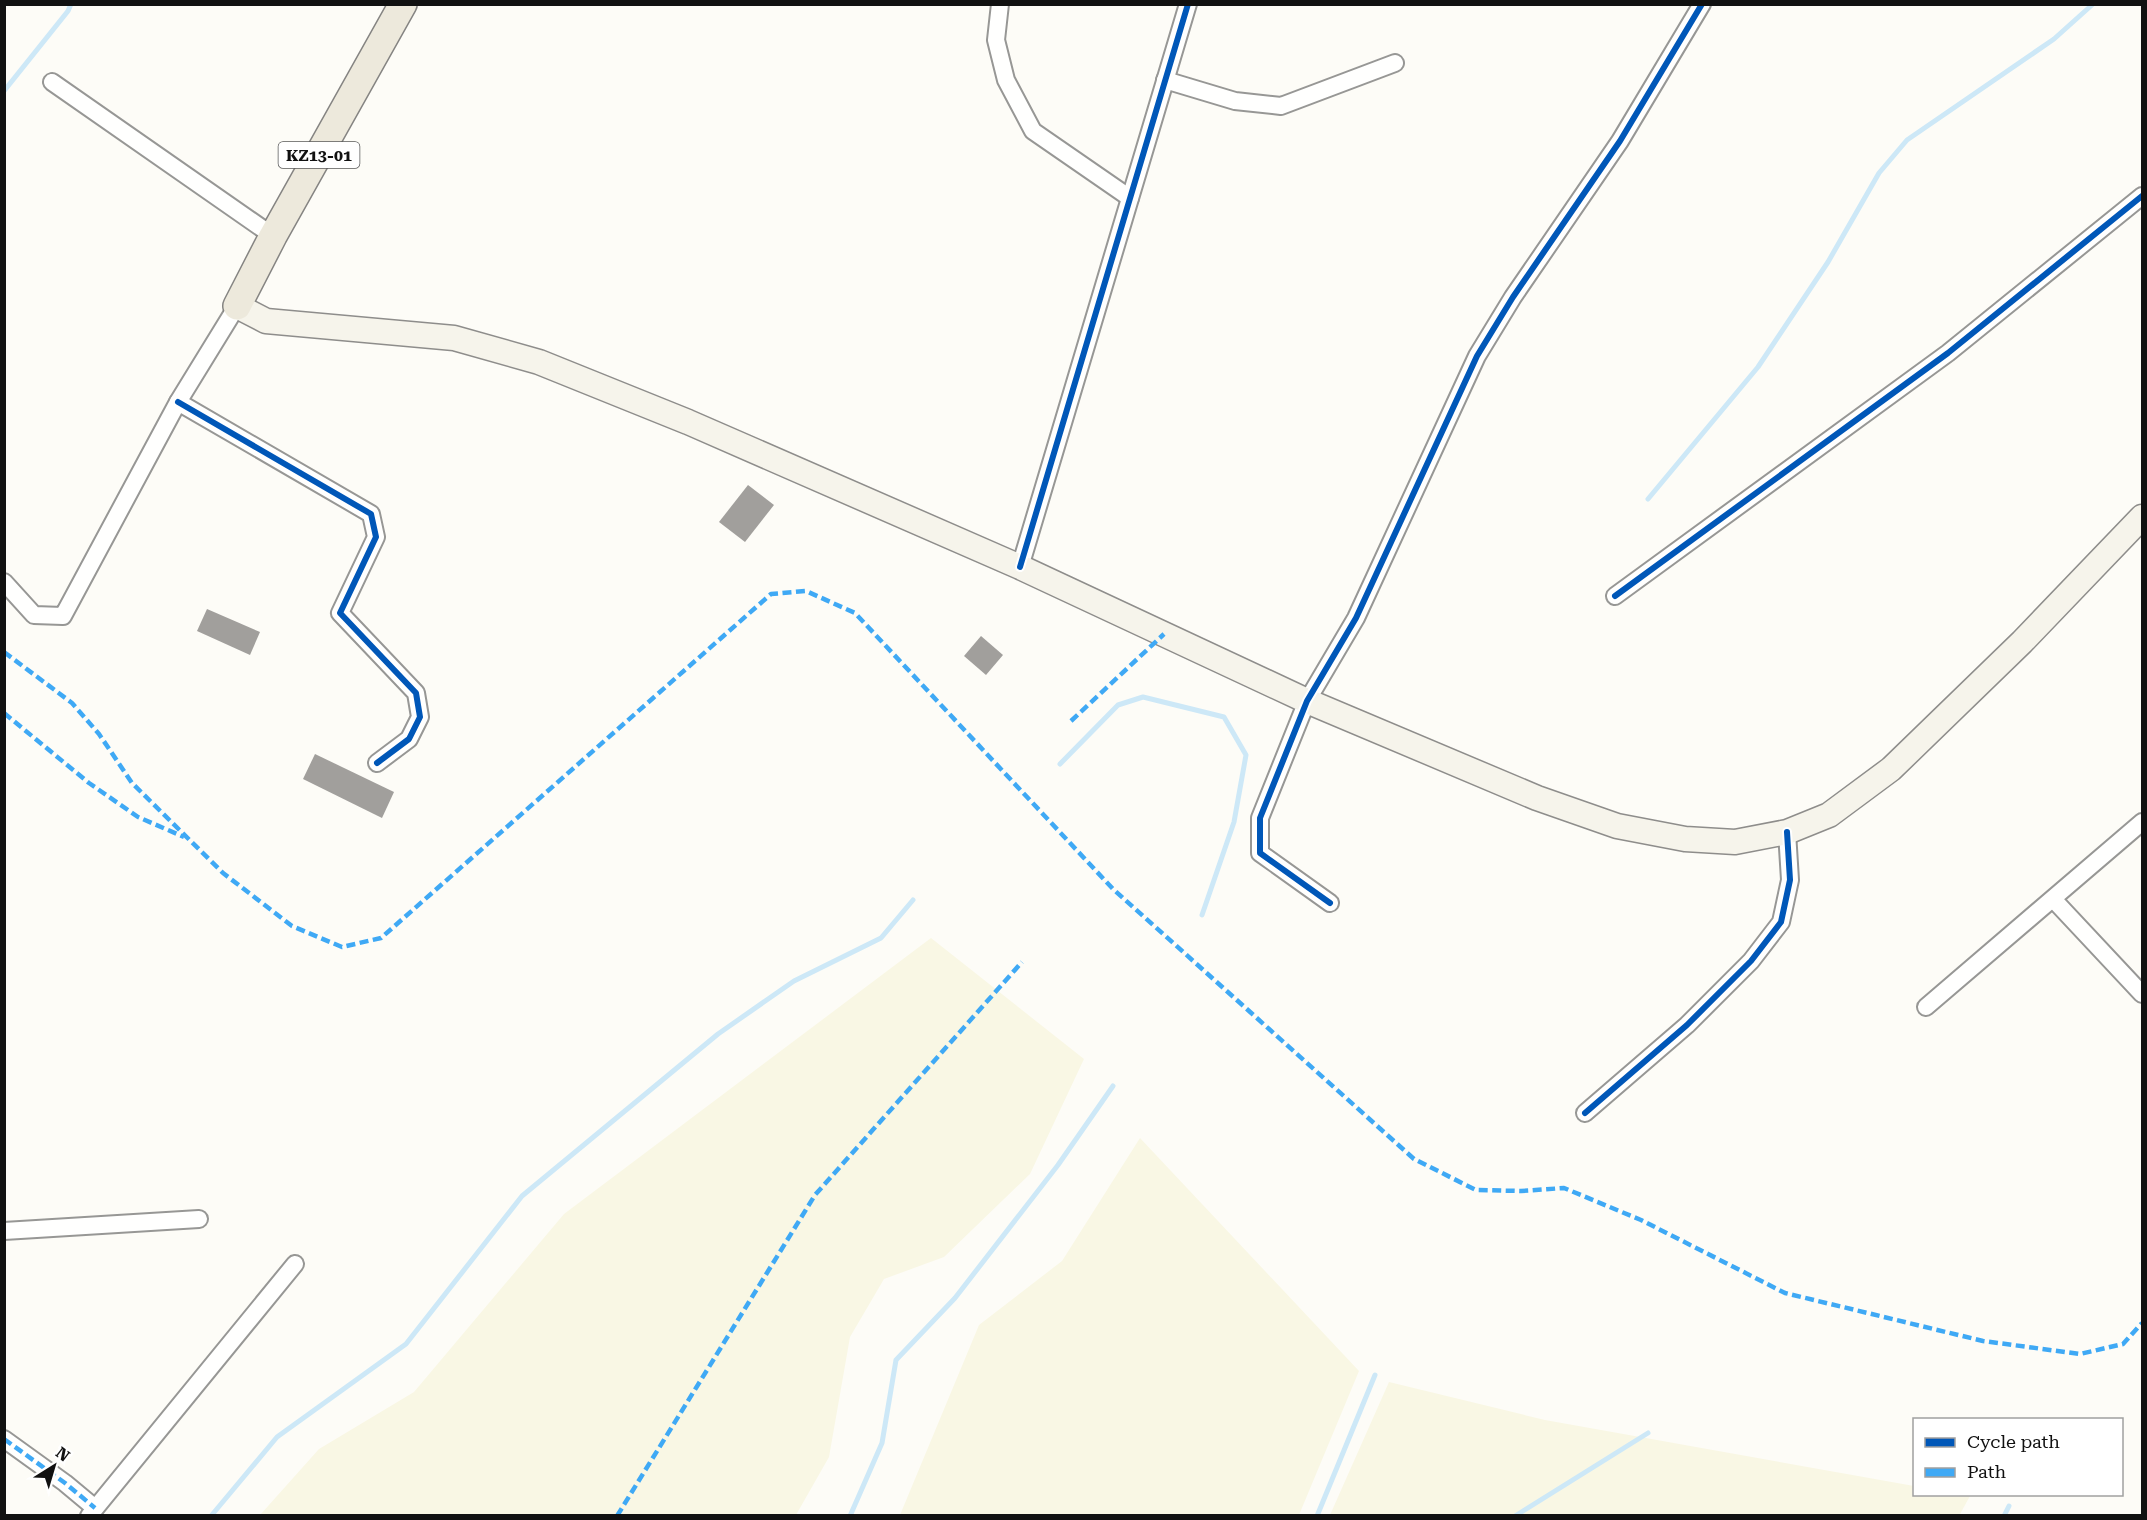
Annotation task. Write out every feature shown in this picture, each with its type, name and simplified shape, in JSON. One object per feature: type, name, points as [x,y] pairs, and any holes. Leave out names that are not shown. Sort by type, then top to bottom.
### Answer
[{"type":"main road","name":"KZ13-01","points":[[237,306],[273,236],[403,7]]},
{"type":"main road","points":[[237,306],[266,321],[454,338],[539,362],[688,422],[1020,567],[1307,701],[1537,798],[1617,826],[1685,839],[1735,842],[1787,832],[1829,815],[1891,769],[2022,642],[2142,517]]},
{"type":"street","points":[[1000,4],[996,40],[1003,70],[1033,130],[1130,198]]},
{"type":"street","points":[[1020,567],[1188,4]]},
{"type":"street","points":[[1330,903],[1260,853],[1260,818],[1307,701],[1356,618],[1477,356],[1513,297],[1620,141],[1702,4]]},
{"type":"street","points":[[1165,80],[1235,101],[1281,106],[1395,63]]},
{"type":"street","points":[[52,82],[273,236]]},
{"type":"street","points":[[1615,596],[1948,353],[2142,195]]},
{"type":"street","points":[[4,582],[34,615],[63,616],[178,402],[237,306]]},
{"type":"street","points":[[178,402],[371,514],[375,537],[340,613],[416,693],[420,717],[409,738],[377,763]]},
{"type":"street","points":[[1926,1007],[2142,822]]},
{"type":"street","points":[[1585,1113],[1687,1025],[1751,962],[1781,922],[1790,880],[1787,832]]},
{"type":"street","points":[[2052,899],[2142,994]]},
{"type":"street","points":[[4,1231],[199,1219]]},
{"type":"street","points":[[4,1439],[65,1483],[92,1512],[295,1264]]},
{"type":"shaded area","points":[[931,938],[1084,1059],[1030,1174],[944,1257],[884,1279],[850,1337],[829,1457],[796,1515],[260,1515],[319,1449],[414,1392],[564,1214]]},
{"type":"shaded area","points":[[1140,1138],[1359,1371],[1299,1515],[900,1515],[979,1325],[1062,1261]]},
{"type":"shaded area","points":[[1389,1382],[1545,1420],[1913,1486],[1913,1496],[1970,1496],[1959,1516],[1330,1515]]},
{"type":"building","points":[[748,485],[774,505],[745,542],[719,522]]},
{"type":"building","points":[[207,609],[260,632],[250,655],[197,631]]},
{"type":"building","points":[[981,636],[1003,655],[986,675],[964,656]]},
{"type":"building","points":[[315,754],[394,792],[382,818],[303,779]]},
{"type":"waterway","points":[[4,91],[68,11],[71,4]]},
{"type":"waterway","points":[[1648,499],[1758,367],[1828,262],[1879,173],[1907,140],[2054,39],[2093,4]]},
{"type":"waterway","points":[[1060,764],[1118,705],[1143,697],[1224,717],[1246,755],[1234,822],[1202,915]]},
{"type":"waterway","points":[[211,1516],[277,1437],[406,1344],[522,1196],[718,1034],[794,981],[881,938],[913,900]]},
{"type":"waterway","points":[[850,1516],[882,1443],[896,1360],[955,1298],[1058,1165],[1113,1086]]},
{"type":"waterway","points":[[1317,1516],[1375,1375]]},
{"type":"waterway","points":[[1515,1516],[1648,1433]]},
{"type":"waterway","points":[[2004,1516],[2009,1506]]},
{"type":"marked path","points":[[4,652],[72,703],[99,734],[132,783],[223,873],[292,926],[342,947],[381,938],[771,594],[806,591],[855,613],[1113,889],[1414,1159],[1476,1190],[1521,1191],[1564,1188],[1641,1220],[1785,1293],[1983,1341],[2080,1354],[2123,1344],[2142,1323]]},
{"type":"marked path","points":[[1071,721],[1164,634]]},
{"type":"marked path","points":[[4,713],[89,783],[138,817],[184,837]]},
{"type":"marked path","points":[[617,1516],[815,1195],[1022,962]]},
{"type":"marked path","points":[[4,1439],[95,1508]]},
{"type":"cycle path","points":[[1020,567],[1188,4]]},
{"type":"cycle path","points":[[1330,903],[1260,853],[1260,818],[1307,701],[1356,618],[1477,356],[1513,297],[1620,141],[1702,4]]},
{"type":"cycle path","points":[[1615,596],[1948,353],[2142,196]]},
{"type":"cycle path","points":[[178,402],[371,514],[376,537],[340,613],[416,693],[420,717],[409,739],[377,763]]},
{"type":"cycle path","points":[[1585,1113],[1687,1025],[1751,961],[1781,922],[1790,880],[1787,832]]}]
